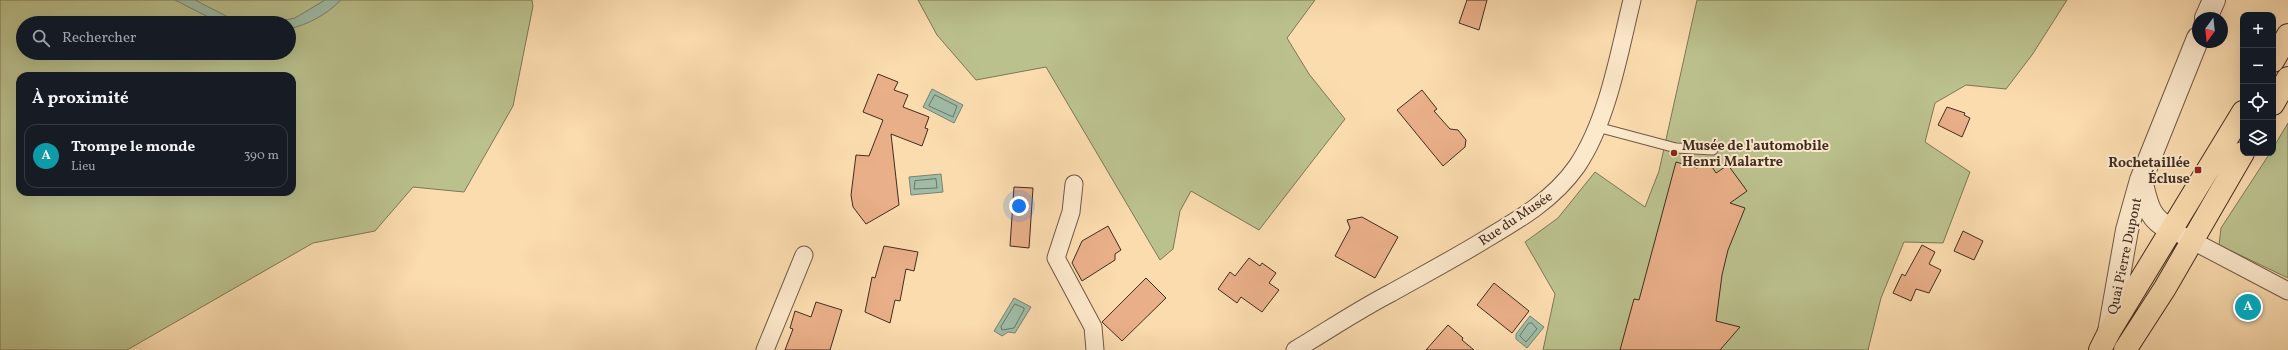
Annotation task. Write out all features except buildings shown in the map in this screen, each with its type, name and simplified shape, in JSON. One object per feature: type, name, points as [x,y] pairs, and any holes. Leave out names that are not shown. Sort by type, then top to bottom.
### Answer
[{"type":"main road","points":[[2276,56],[2288,35]]},
{"type":"main road","points":[[2276,99],[2288,78]]},
{"type":"main road","points":[[2170,230],[2207,173],[2240,117]]},
{"type":"main road","points":[[2125,350],[2165,288],[2241,156]]},
{"type":"main road","name":"Quai Pierre Dupont","points":[[2104,341],[2170,230]]},
{"type":"street","name":"Rue du Musée","points":[[1295,350],[1390,293],[1436,269],[1517,220],[1550,197],[1577,166],[1597,127],[1610,88],[1632,0]]},
{"type":"street","points":[[2209,12],[2214,0]]},
{"type":"street","name":"Quai Pierre Dupont","points":[[2104,341],[2127,230],[2141,180],[2194,48]]},
{"type":"street","name":"Quai Pierre Dupont","points":[[2141,180],[2150,213],[2159,224],[2170,230]]},
{"type":"street","points":[[1074,184],[1071,212],[1056,258],[1093,327],[1094,350]]},
{"type":"street","points":[[2170,230],[2288,291]]},
{"type":"street","points":[[765,350],[804,256]]},
{"type":"lane","points":[[1597,127],[1676,148],[1713,150]]},
{"type":"green space","points":[[0,0],[532,0],[533,6],[513,106],[464,192],[413,187],[375,231],[313,243],[127,350],[0,350]]},
{"type":"green space","points":[[918,0],[1315,0],[1287,38],[1309,74],[1345,119],[1259,230],[1191,191],[1180,211],[1173,249],[1160,260],[1046,67],[976,80],[937,35]]},
{"type":"green space","points":[[1697,0],[2067,0],[2032,55],[2006,89],[1966,85],[1935,103],[1925,142],[1970,172],[1943,243],[1904,242],[1881,298],[1868,350],[1543,350],[1555,294],[1525,242],[1558,218],[1595,172],[1645,207],[1659,171]]},
{"type":"green space","points":[[2288,123],[2288,278],[2219,245],[2221,228],[2268,156],[2276,156],[2276,143]]},
{"type":"water","points":[[175,0],[195,0],[226,16],[206,16]]},
{"type":"water","points":[[325,0],[341,0],[310,22],[296,27],[296,17]]},
{"type":"water","points":[[932,89],[963,105],[954,123],[923,107]]},
{"type":"water","points":[[941,174],[943,192],[911,195],[909,177]]},
{"type":"water","points":[[1014,298],[1031,307],[1015,333],[1008,332],[1002,336],[994,331]]},
{"type":"water","points":[[1530,316],[1544,327],[1527,348],[1516,339],[1516,334]]},
{"type":"place","name":"Musée de l'automobile Henri Malartre","points":[[1674,153]]},
{"type":"place","name":"Rochetaillée Écluse","points":[[2198,170]]},
{"type":"place","name":"Trompe le monde","points":[[2248,307]]}]
